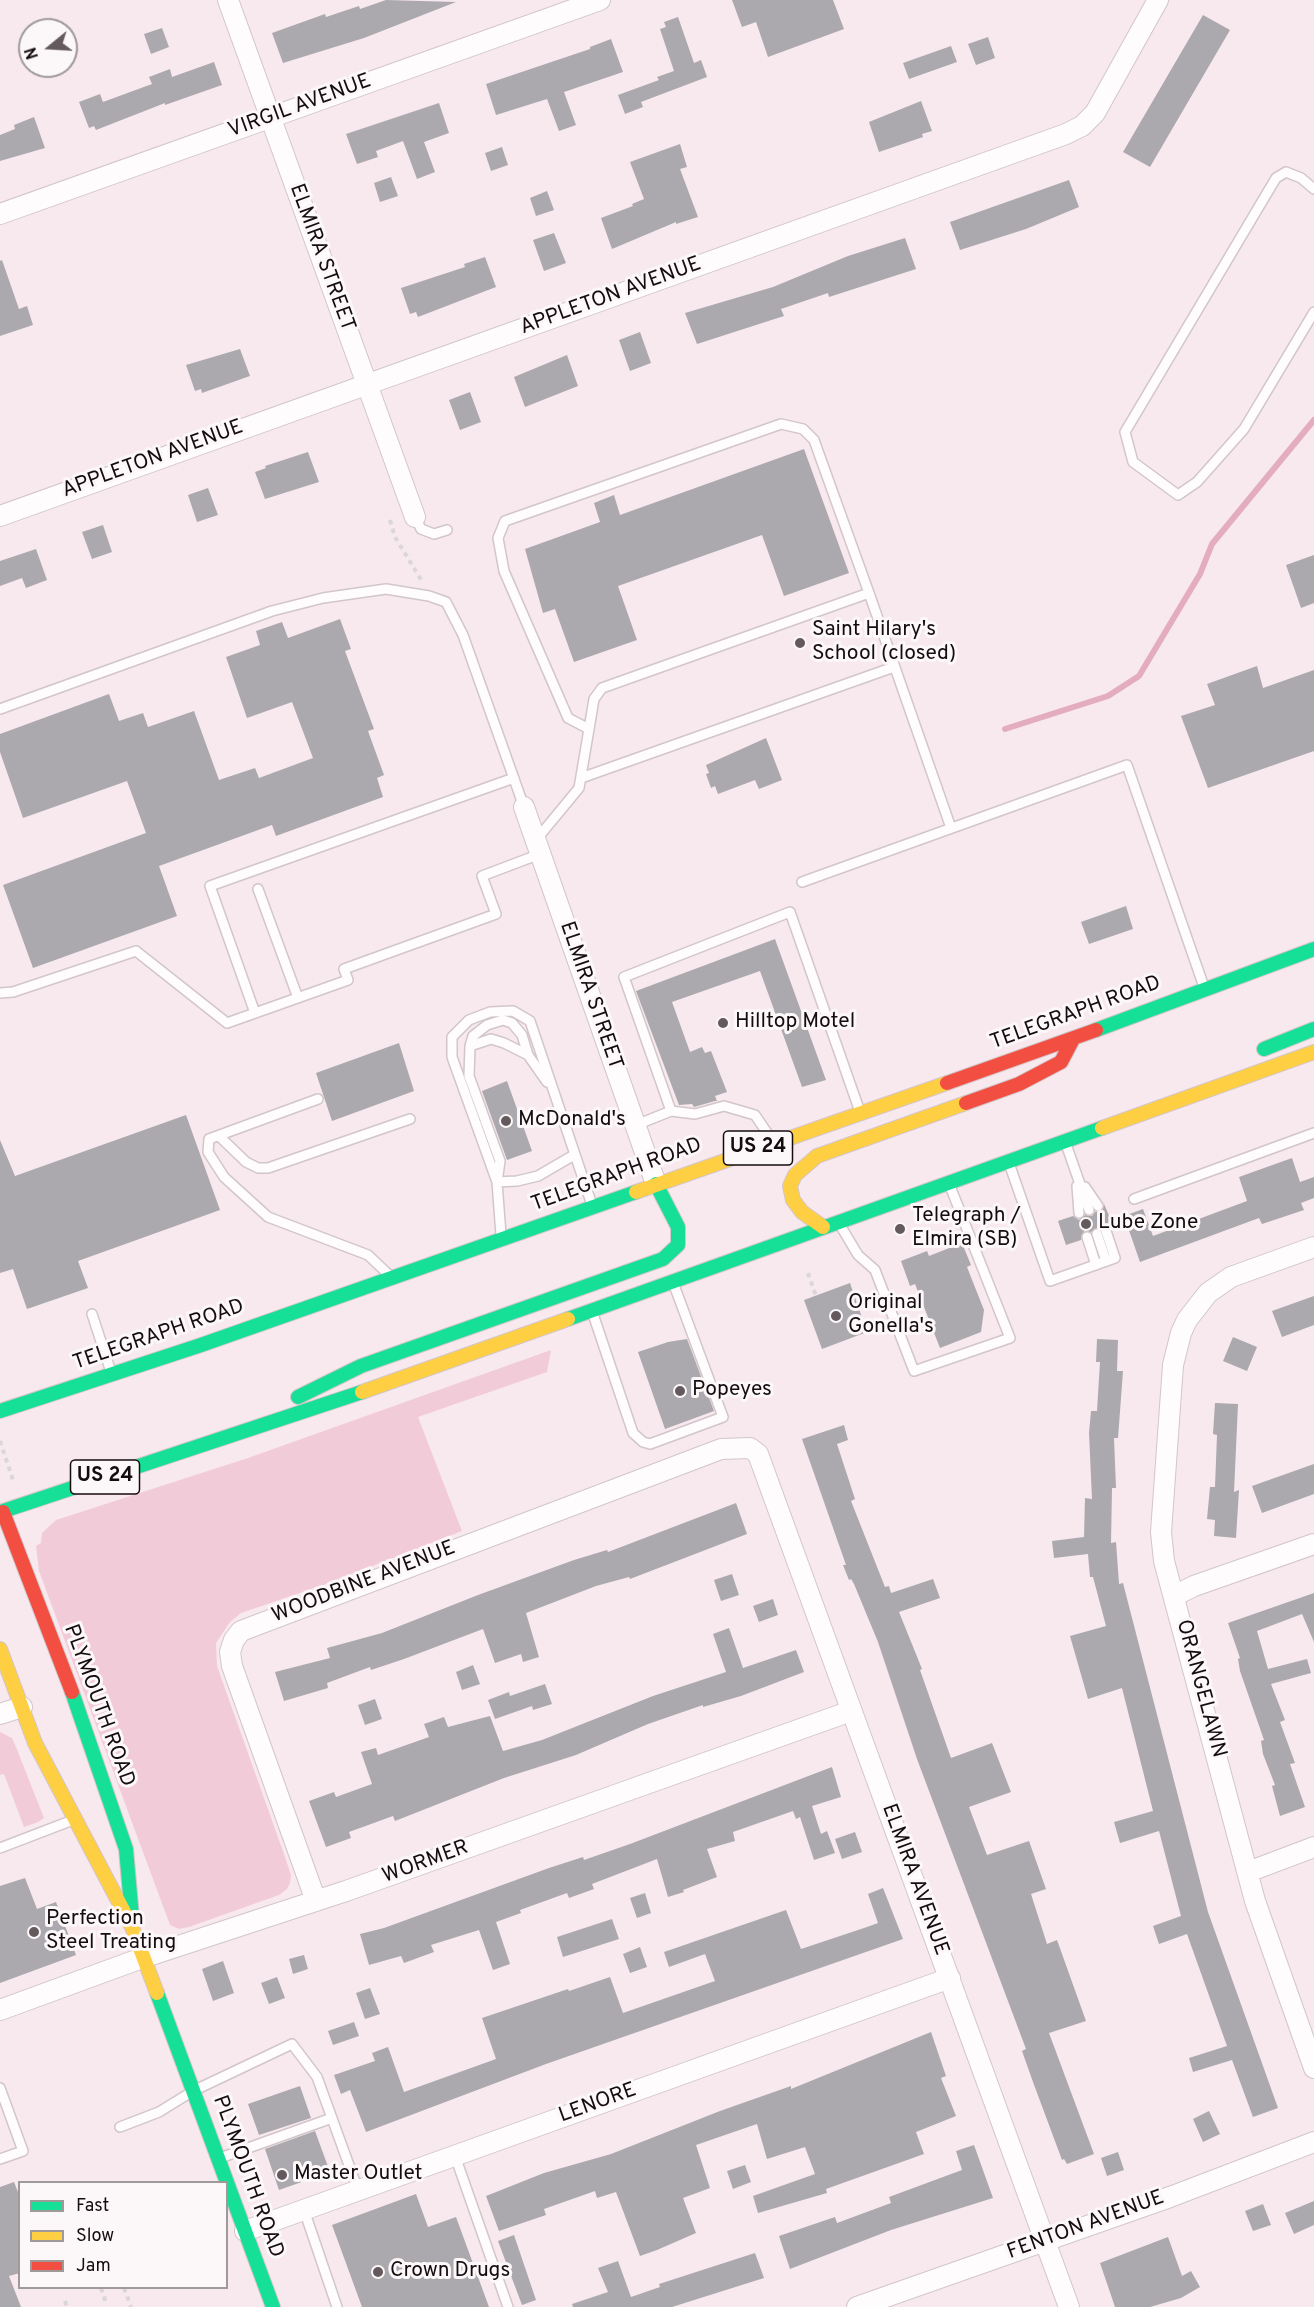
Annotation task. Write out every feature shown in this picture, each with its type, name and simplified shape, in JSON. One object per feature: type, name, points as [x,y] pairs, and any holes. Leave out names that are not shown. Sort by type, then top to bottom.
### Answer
[{"type":"main road","name":"TELEGRAPH ROAD","points":[[0,1411],[392,1278],[774,1142],[1073,1039],[1314,949]]},
{"type":"main road","points":[[1252,1054],[1314,1029]]},
{"type":"main road","points":[[823,1227],[802,1212],[793,1200],[790,1186],[795,1175],[817,1156],[1020,1084],[1061,1062],[1073,1039]]},
{"type":"main road","name":"US 24","points":[[1,1509],[312,1410],[591,1309],[671,1266],[823,1227],[1314,1052]]},
{"type":"main road","points":[[1187,1097],[1203,1079]]},
{"type":"main road","points":[[207,1443],[361,1366],[663,1258],[671,1266],[678,1245],[678,1227],[656,1184]]},
{"type":"main road","name":"PLYMOUTH ROAD","points":[[1,1509],[68,1681],[126,1849],[132,1927]]},
{"type":"main road","name":"PLYMOUTH ROAD","points":[[0,1649],[35,1743],[132,1927],[226,2181]]},
{"type":"main road","name":"PLYMOUTH ROAD","points":[[228,2186],[273,2307]]},
{"type":"street","name":"ELMIRA STREET","points":[[228,0],[415,517]]},
{"type":"street","name":"VIRGIL AVENUE","points":[[0,214],[600,0]]},
{"type":"street","name":"APPLETON AVENUE","points":[[0,516],[1066,134],[1082,126],[1095,113],[1158,0]]},
{"type":"street","name":"ELMIRA STREET","points":[[524,807],[656,1184]]},
{"type":"street","name":"ORANGELAWN","points":[[1314,1247],[1231,1276],[1198,1304],[1181,1333],[1173,1365],[1161,1532],[1164,1561],[1248,1872],[1314,2068]]},
{"type":"street","name":"WOODBINE AVENUE","points":[[316,1900],[232,1666],[230,1652],[234,1640],[241,1631],[721,1449],[750,1448],[758,1454]]},
{"type":"street","name":"ELMIRA AVENUE","points":[[758,1454],[1069,2307]]},
{"type":"street","points":[[1174,1596],[1314,1544]]},
{"type":"street","points":[[0,1714],[22,1707]]},
{"type":"street","name":"WORMER","points":[[0,2010],[142,1958],[316,1900],[851,1711]]},
{"type":"street","points":[[1248,1872],[1314,1847]]},
{"type":"street","name":"LENORE","points":[[245,2231],[950,1978]]},
{"type":"street","name":"FENTON AVENUE","points":[[857,2307],[1314,2142]]},
{"type":"lane","points":[[1314,189],[1301,178],[1286,172],[1276,178],[1125,432],[1133,462],[1178,495],[1197,482],[1244,429],[1314,312]]},
{"type":"lane","points":[[589,729],[568,718],[504,571],[498,538],[505,521],[781,424],[803,429],[814,440],[951,828]]},
{"type":"lane","points":[[415,517],[421,530],[434,534],[447,530]]},
{"type":"lane","points":[[0,709],[282,608],[323,598],[386,589],[429,596],[446,603],[463,635],[524,807]]},
{"type":"lane","points":[[0,993],[13,992],[136,951],[227,1023],[348,980],[344,969],[496,914],[482,876],[538,847],[579,788],[594,699],[602,688],[869,593]]},
{"type":"lane","points":[[581,778],[894,667]]},
{"type":"lane","points":[[802,882],[1127,765],[1204,990]]},
{"type":"lane","points":[[255,1013],[210,886],[514,778]]},
{"type":"lane","points":[[258,889],[298,998]]},
{"type":"lane","points":[[671,1111],[624,976],[790,912],[860,1112]]},
{"type":"lane","points":[[497,1182],[452,1057],[452,1037],[469,1020],[490,1012],[513,1011],[522,1014],[530,1021],[592,1207]]},
{"type":"lane","points":[[501,1239],[497,1182],[500,1161],[470,1076],[472,1036],[487,1025],[503,1020],[512,1023],[522,1035],[528,1054],[554,1091]]},
{"type":"lane","points":[[470,1046],[490,1039],[528,1054]]},
{"type":"lane","points":[[318,1099],[209,1139],[208,1152],[224,1177],[268,1216],[368,1255],[392,1278]]},
{"type":"lane","points":[[636,1125],[671,1111],[695,1114],[724,1106],[755,1115],[774,1142]]},
{"type":"lane","points":[[219,1136],[246,1162],[258,1168],[268,1168],[410,1119]]},
{"type":"lane","points":[[1134,1199],[1314,1133]]},
{"type":"lane","points":[[1065,1141],[1077,1175],[1093,1208]]},
{"type":"lane","points":[[497,1182],[518,1181],[538,1176],[574,1155]]},
{"type":"lane","points":[[1009,1161],[1050,1281],[1115,1258],[1101,1232]]},
{"type":"lane","points":[[1077,1175],[1079,1214]]},
{"type":"lane","points":[[838,1221],[858,1255],[875,1270],[914,1371],[1010,1338],[949,1181]]},
{"type":"lane","points":[[1087,1237],[1096,1265]]},
{"type":"lane","points":[[591,1309],[633,1433],[643,1442],[650,1444],[723,1417],[671,1266]]},
{"type":"lane","points":[[92,1314],[112,1374]]},
{"type":"lane","points":[[0,1848],[74,1820]]},
{"type":"lane","points":[[120,2127],[159,2112],[193,2091],[292,2044],[317,2077],[358,2190]]},
{"type":"lane","points":[[0,2088],[23,2151],[0,2159]]},
{"type":"lane","points":[[218,2159],[332,2118]]},
{"type":"lane","points":[[456,2156],[508,2307]]},
{"type":"lane","points":[[304,2210],[337,2307]]},
{"type":"path","points":[[390,520],[395,537],[429,596]]},
{"type":"path","points":[[807,1274],[816,1296]]},
{"type":"path","points":[[0,1440],[16,1487]]},
{"type":"path","points":[[101,2289],[106,2303]]},
{"type":"path","points":[[124,2289],[131,2307]]},
{"type":"shaded area","points":[[551,1350],[547,1372],[418,1417],[462,1531],[332,1582],[241,1613],[230,1622],[216,1643],[217,1666],[285,1857],[291,1875],[290,1883],[287,1889],[279,1895],[189,1927],[179,1929],[170,1925],[39,1571],[36,1546],[41,1543],[42,1533],[56,1520],[248,1458]]},
{"type":"shaded area","points":[[0,1732],[12,1738],[44,1818],[24,1827],[4,1774],[0,1775]]},
{"type":"building","points":[[386,0],[456,2],[364,38],[283,63],[272,33],[325,14],[326,17]]},
{"type":"building","points":[[732,0],[833,0],[844,29],[768,57],[756,22],[742,27]]},
{"type":"building","points":[[1203,15],[1230,30],[1150,167],[1123,152]]},
{"type":"building","points":[[678,17],[694,63],[701,60],[707,77],[641,102],[643,107],[625,114],[618,95],[659,80],[657,77],[674,71],[660,29],[666,27],[664,22]]},
{"type":"building","points":[[162,28],[169,47],[151,54],[144,34]]},
{"type":"building","points":[[988,37],[995,58],[976,65],[968,44]]},
{"type":"building","points":[[611,39],[623,72],[564,92],[576,125],[559,131],[547,99],[496,115],[486,84],[590,49],[590,47]]},
{"type":"building","points":[[951,46],[957,62],[909,79],[903,63]]},
{"type":"building","points":[[214,62],[222,85],[165,105],[165,103],[96,130],[94,126],[89,128],[79,102],[100,94],[103,102],[152,84],[149,77],[170,69],[172,77]]},
{"type":"building","points":[[921,101],[932,131],[922,134],[923,137],[879,152],[869,122]]},
{"type":"building","points":[[439,103],[449,133],[424,142],[435,172],[417,179],[403,141],[376,151],[378,157],[357,164],[346,134]]},
{"type":"building","points":[[34,117],[45,148],[0,161],[0,135],[15,129],[14,125]]},
{"type":"building","points":[[680,144],[687,167],[680,169],[698,217],[676,224],[676,222],[612,249],[601,218],[633,206],[632,204],[644,199],[630,162]]},
{"type":"building","points":[[502,147],[508,165],[491,171],[485,153]]},
{"type":"building","points":[[391,177],[398,196],[380,202],[374,183]]},
{"type":"building","points":[[1069,180],[1079,207],[1026,229],[960,250],[950,222]]},
{"type":"building","points":[[547,191],[554,210],[536,216],[530,198]]},
{"type":"building","points":[[554,233],[566,263],[544,271],[533,240]]},
{"type":"building","points":[[905,238],[916,269],[829,297],[828,293],[781,309],[784,316],[697,344],[685,313],[773,287],[848,256]]},
{"type":"building","points":[[485,257],[496,287],[418,317],[416,312],[410,314],[401,288],[465,267],[464,264]]},
{"type":"building","points":[[2,260],[19,309],[27,306],[33,325],[0,336],[0,261]]},
{"type":"building","points":[[640,332],[651,363],[630,371],[619,340]]},
{"type":"building","points":[[240,349],[250,376],[202,393],[201,389],[195,391],[186,365]]},
{"type":"building","points":[[567,355],[578,386],[525,407],[514,377]]},
{"type":"building","points":[[470,392],[481,422],[460,430],[449,400]]},
{"type":"building","points":[[804,449],[849,573],[784,596],[762,535],[618,586],[637,640],[574,662],[555,609],[543,613],[525,549],[600,522],[594,503],[614,495],[620,515]]},
{"type":"building","points":[[308,452],[319,482],[265,499],[255,472],[266,468],[265,466]]},
{"type":"building","points":[[208,488],[218,515],[197,522],[188,495]]},
{"type":"building","points":[[103,525],[112,552],[92,559],[82,532]]},
{"type":"building","points":[[36,549],[47,580],[26,588],[22,578],[0,586],[0,561]]},
{"type":"building","points":[[1314,555],[1314,603],[1301,608],[1286,565]]},
{"type":"building","points":[[340,619],[351,649],[345,651],[374,729],[368,731],[384,775],[377,778],[383,797],[276,836],[272,825],[159,866],[177,916],[33,968],[3,885],[146,833],[127,781],[23,818],[0,752],[0,734],[109,694],[119,721],[143,713],[148,727],[194,711],[219,780],[255,768],[259,778],[313,758],[292,702],[247,718],[226,657],[260,645],[256,631],[282,622],[288,638]]},
{"type":"building","points":[[1257,666],[1263,688],[1314,670],[1314,751],[1208,788],[1181,716],[1215,705],[1207,684]]},
{"type":"building","points":[[766,738],[782,780],[759,789],[755,780],[718,794],[715,786],[711,788],[706,774],[709,773],[706,765]]},
{"type":"building","points":[[1126,906],[1133,929],[1089,944],[1081,922]]},
{"type":"building","points":[[775,939],[826,1080],[802,1087],[760,971],[672,1002],[690,1052],[702,1047],[705,1053],[711,1051],[727,1092],[715,1096],[717,1101],[694,1107],[692,1104],[679,1105],[636,991]]},
{"type":"building","points":[[399,1043],[414,1091],[332,1121],[316,1073]]},
{"type":"building","points":[[507,1081],[532,1151],[507,1160],[482,1091]]},
{"type":"building","points":[[186,1115],[220,1210],[78,1261],[88,1288],[27,1309],[13,1269],[0,1273],[0,1140],[15,1176]]},
{"type":"building","points":[[1292,1158],[1300,1182],[1314,1177],[1314,1198],[1301,1203],[1304,1210],[1262,1224],[1259,1218],[1140,1262],[1124,1216],[1143,1209],[1153,1236],[1247,1201],[1239,1177]]},
{"type":"building","name":"Lube Zone","points":[[1104,1204],[1114,1227],[1104,1224],[1091,1232],[1084,1231],[1081,1240],[1066,1245],[1058,1221],[1073,1216],[1079,1220],[1085,1215],[1092,1216],[1095,1212],[1102,1211]]},
{"type":"building","points":[[962,1243],[971,1265],[967,1267],[984,1310],[981,1332],[940,1348],[915,1284],[910,1286],[901,1261],[927,1251],[929,1256]]},
{"type":"building","name":"Original Gonella's","points":[[850,1283],[867,1332],[822,1349],[804,1300]]},
{"type":"building","points":[[1314,1296],[1314,1325],[1282,1337],[1272,1311]]},
{"type":"building","points":[[1233,1337],[1257,1347],[1247,1371],[1223,1361]]},
{"type":"building","name":"Popeyes","points":[[687,1339],[714,1411],[665,1429],[638,1352],[668,1342]]},
{"type":"building","points":[[1097,1339],[1118,1340],[1117,1371],[1123,1371],[1118,1438],[1114,1438],[1116,1488],[1112,1488],[1111,1543],[1116,1542],[1119,1584],[1123,1583],[1208,1912],[1278,2108],[1253,2117],[1232,2060],[1193,2072],[1189,2058],[1227,2046],[1187,1934],[1159,1944],[1153,1926],[1181,1916],[1159,1831],[1120,1843],[1114,1822],[1153,1811],[1122,1688],[1088,1699],[1070,1636],[1106,1626],[1093,1577],[1090,1577],[1088,1554],[1054,1558],[1052,1541],[1084,1537],[1085,1498],[1092,1499],[1089,1433],[1091,1411],[1097,1411],[1100,1362],[1096,1362]]},
{"type":"building","points":[[1215,1403],[1238,1404],[1234,1492],[1239,1490],[1236,1538],[1214,1536],[1215,1520],[1207,1519],[1210,1487],[1215,1487],[1217,1435],[1213,1434]]},
{"type":"building","points":[[844,1425],[848,1440],[837,1444],[855,1499],[851,1501],[885,1587],[889,1586],[891,1593],[933,1579],[940,1598],[899,1612],[922,1669],[920,1670],[951,1758],[992,1743],[1011,1792],[969,1807],[987,1855],[1029,1841],[1046,1889],[1031,1894],[1047,1944],[1057,1940],[1086,2021],[1049,2033],[1094,2154],[1067,2164],[1064,2159],[1062,2160],[1033,2082],[1022,2051],[1026,2049],[917,1759],[878,1642],[854,1584],[851,1579],[849,1580],[843,1565],[846,1565],[802,1439]]},
{"type":"building","points":[[1314,1464],[1314,1494],[1262,1513],[1252,1486]]},
{"type":"building","points":[[736,1503],[747,1534],[630,1579],[629,1577],[596,1586],[526,1613],[539,1657],[523,1662],[521,1654],[495,1663],[483,1629],[404,1659],[371,1670],[370,1667],[327,1683],[328,1688],[284,1701],[275,1672],[330,1658],[327,1648],[382,1633],[478,1595],[574,1560],[607,1550],[608,1552]]},
{"type":"building","points":[[732,1574],[739,1595],[721,1601],[714,1580]]},
{"type":"building","points":[[1314,1593],[1314,1642],[1302,1614],[1257,1631],[1268,1669],[1307,1659],[1311,1673],[1271,1684],[1285,1720],[1280,1722],[1295,1763],[1290,1764],[1305,1807],[1280,1816],[1272,1786],[1275,1785],[1263,1754],[1261,1741],[1264,1740],[1240,1671],[1238,1659],[1240,1658],[1228,1623]]},
{"type":"building","points":[[773,1599],[778,1615],[759,1622],[753,1606]]},
{"type":"building","points":[[729,1628],[743,1668],[796,1650],[804,1672],[741,1696],[703,1707],[703,1705],[648,1724],[576,1755],[504,1778],[395,1821],[393,1816],[349,1832],[351,1838],[326,1847],[309,1801],[334,1792],[336,1797],[372,1784],[361,1752],[376,1748],[378,1755],[429,1737],[424,1724],[444,1717],[448,1727],[490,1716],[503,1751],[542,1740],[653,1696],[726,1672],[713,1634]]},
{"type":"building","points":[[473,1665],[480,1684],[462,1690],[456,1672]]},
{"type":"building","points":[[545,1684],[552,1704],[533,1710],[532,1706],[495,1719],[488,1700],[509,1692],[510,1696]]},
{"type":"building","points":[[375,1699],[382,1719],[365,1725],[358,1705]]},
{"type":"building","points":[[832,1767],[841,1797],[812,1806],[821,1834],[827,1831],[835,1853],[814,1860],[800,1817],[796,1819],[793,1811],[733,1832],[735,1841],[707,1849],[717,1877],[683,1890],[684,1892],[668,1897],[657,1859],[592,1884],[594,1889],[569,1898],[567,1893],[520,1910],[521,1913],[496,1922],[510,1964],[493,1970],[479,1930],[431,1945],[434,1952],[404,1963],[401,1956],[369,1965],[360,1934],[384,1928],[549,1868],[583,1857],[584,1860],[630,1844]]},
{"type":"building","points":[[855,1832],[862,1852],[842,1859],[835,1839]]},
{"type":"building","name":"Perfection Steel Treating","points":[[25,1878],[37,1909],[56,1902],[76,1955],[0,1983],[0,1886]]},
{"type":"building","points":[[883,1888],[903,1939],[546,2064],[366,2132],[350,2090],[341,2094],[334,2075],[375,2061],[372,2053],[388,2047],[404,2092],[496,2059],[482,2018],[610,1977],[623,2013],[715,1981],[705,1954],[669,1967],[664,1952],[786,1910],[801,1949],[878,1923],[868,1894]]},
{"type":"building","points":[[645,1893],[651,1913],[637,1918],[630,1898]]},
{"type":"building","points":[[612,1919],[619,1939],[563,1957],[557,1937]]},
{"type":"building","points":[[640,1947],[647,1967],[630,1973],[623,1954]]},
{"type":"building","points":[[304,1955],[308,1969],[293,1974],[289,1959]]},
{"type":"building","points":[[223,1961],[234,1993],[213,2001],[202,1969]]},
{"type":"building","points":[[277,1977],[285,1998],[269,2004],[261,1983]]},
{"type":"building","points":[[370,1988],[380,2014],[365,2019],[356,1993]]},
{"type":"building","points":[[354,2022],[359,2036],[333,2045],[328,2031]]},
{"type":"building","points":[[931,2032],[946,2076],[941,2078],[956,2116],[916,2132],[924,2154],[826,2189],[827,2193],[758,2213],[753,2196],[815,2174],[805,2147],[767,2159],[757,2124],[696,2145],[710,2188],[683,2198],[696,2233],[657,2250],[640,2256],[616,2192],[597,2198],[595,2191],[544,2209],[546,2215],[499,2231],[486,2196],[544,2173],[611,2154],[791,2086],[791,2089]]},
{"type":"building","points":[[300,2086],[311,2118],[259,2135],[248,2104]]},
{"type":"building","points":[[1209,2111],[1220,2134],[1203,2142],[1193,2119]]},
{"type":"building","points":[[315,2131],[330,2172],[279,2190],[265,2149]]},
{"type":"building","points":[[974,2145],[993,2198],[891,2230],[790,2269],[779,2236],[835,2217],[837,2223],[891,2203],[889,2197],[962,2170],[956,2151]]},
{"type":"building","points":[[1118,2152],[1124,2170],[1107,2176],[1101,2158]]},
{"type":"building","points":[[745,2165],[751,2182],[733,2189],[727,2171]]},
{"type":"building","points":[[14,2182],[18,2192],[18,2274],[9,2276],[21,2307],[0,2307],[0,2187]]},
{"type":"building","points":[[416,2194],[428,2227],[456,2217],[489,2307],[362,2307],[332,2225]]},
{"type":"building","points":[[1314,2201],[1314,2225],[1294,2234],[1285,2213]]},
{"type":"building","points":[[1263,2204],[1271,2225],[1253,2231],[1245,2211]]},
{"type":"building","points":[[514,2235],[536,2300],[522,2305],[498,2241]]},
{"type":"building","points":[[1168,2237],[1182,2276],[1191,2271],[1200,2287],[1181,2298],[1150,2307],[1115,2307],[1100,2263]]},
{"type":"building","points":[[755,2253],[764,2278],[672,2307],[573,2307],[572,2304],[608,2292],[598,2268],[618,2261],[631,2297],[660,2287],[659,2284]]},
{"type":"waterway","points":[[1005,729],[1108,696],[1139,676],[1200,574],[1212,544],[1314,420]]},
{"type":"traffic: fast","points":[[1096,1030],[1314,949]]},
{"type":"traffic: fast","points":[[1264,1049],[1314,1029]]},
{"type":"traffic: fast","points":[[568,1319],[1102,1128]]},
{"type":"traffic: fast","points":[[298,1397],[361,1366],[663,1259],[678,1245],[678,1227],[656,1184]]},
{"type":"traffic: fast","points":[[0,1411],[201,1345],[636,1192]]},
{"type":"traffic: fast","points":[[0,1512],[362,1392]]},
{"type":"traffic: fast","points":[[72,1692],[126,1849],[132,1917]]},
{"type":"traffic: fast","points":[[157,1993],[226,2181]]},
{"type":"traffic: fast","points":[[228,2185],[273,2307]]},
{"type":"traffic: slow","points":[[1102,1128],[1314,1052]]},
{"type":"traffic: slow","points":[[636,1192],[947,1083]]},
{"type":"traffic: slow","points":[[823,1227],[802,1212],[793,1200],[790,1186],[795,1175],[817,1156],[966,1103]]},
{"type":"traffic: slow","points":[[362,1392],[568,1319]]},
{"type":"traffic: slow","points":[[0,1649],[35,1743],[132,1927],[157,1993]]},
{"type":"traffic: jam","points":[[947,1083],[1096,1030]]},
{"type":"traffic: jam","points":[[966,1103],[1019,1084],[1061,1062],[1072,1041]]},
{"type":"traffic: jam","points":[[3,1512],[72,1692]]},
{"type":"place","name":"Saint Hilary's School (closed)","points":[[800,643]]},
{"type":"place","name":"Hilltop Motel","points":[[723,1023]]},
{"type":"place","name":"McDonald's","points":[[506,1121]]},
{"type":"place","name":"Lube Zone","points":[[1086,1224]]},
{"type":"place","name":"Telegraph / Elmira (SB)","points":[[900,1229]]},
{"type":"place","name":"Original Gonella's","points":[[836,1316]]},
{"type":"place","name":"Popeyes","points":[[680,1391]]},
{"type":"place","name":"Perfection Steel Treating","points":[[34,1932]]},
{"type":"place","name":"Master Outlet","points":[[282,2175]]},
{"type":"place","name":"Crown Drugs","points":[[378,2272]]}]
